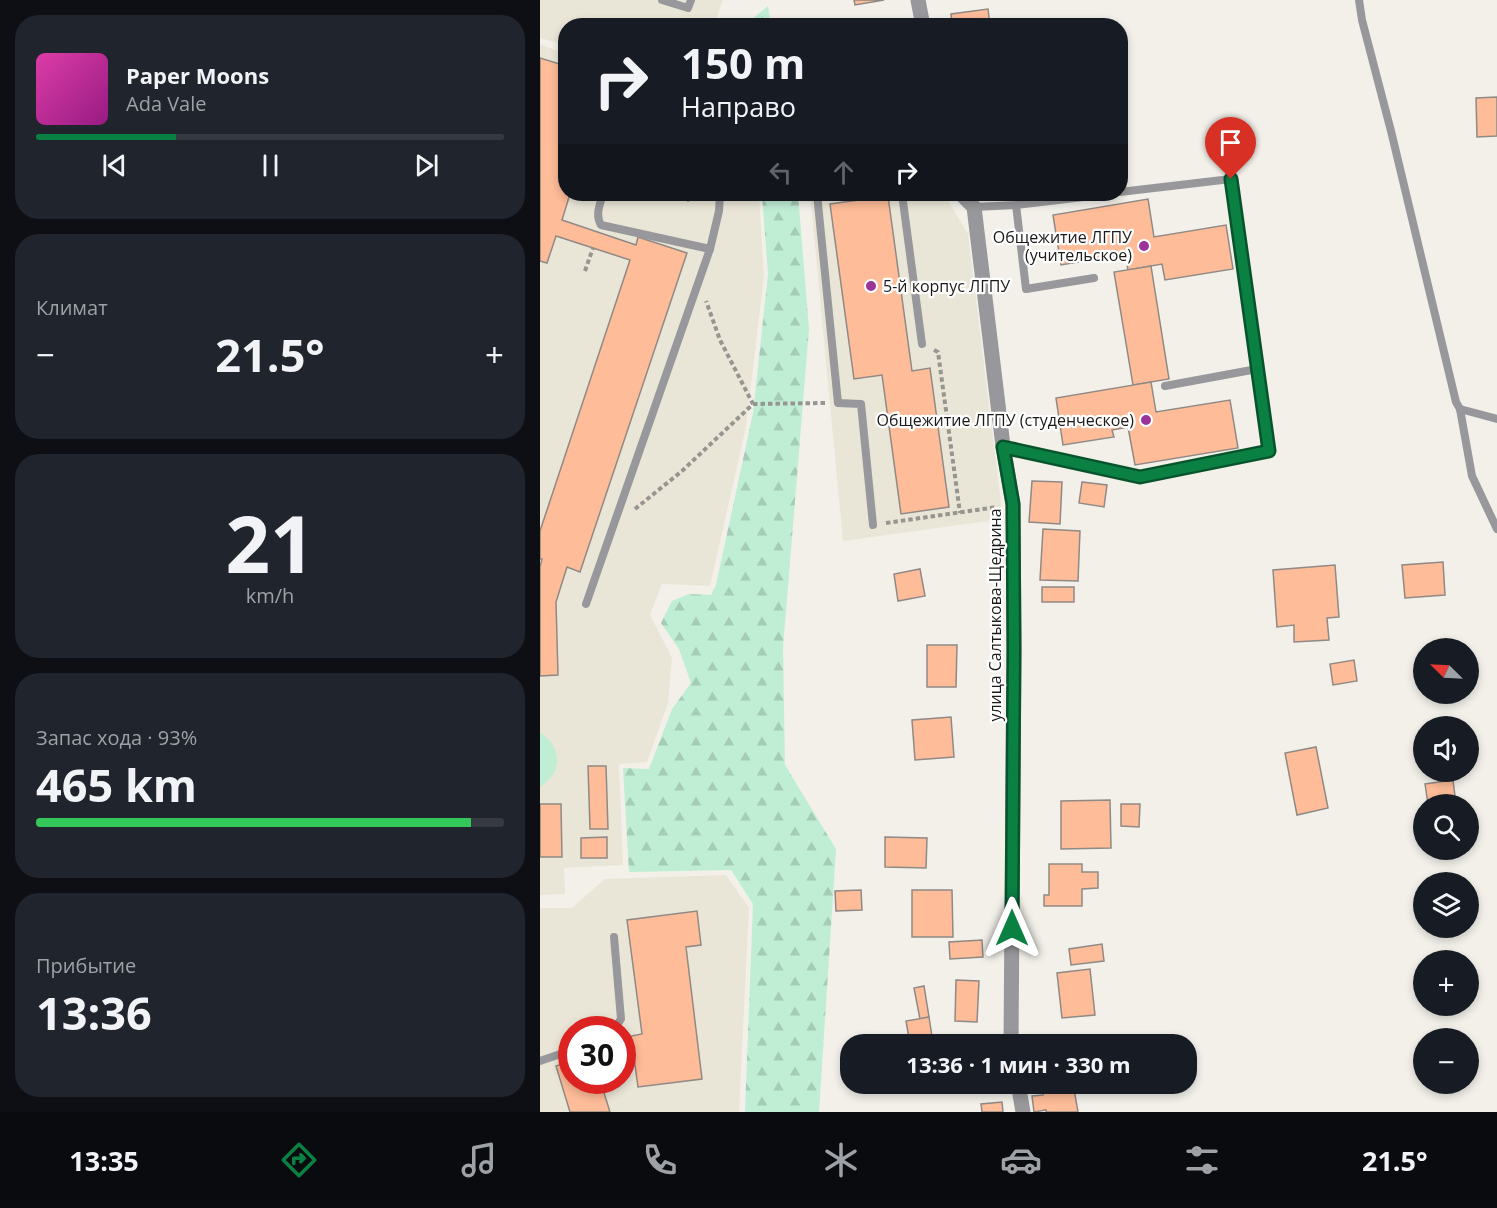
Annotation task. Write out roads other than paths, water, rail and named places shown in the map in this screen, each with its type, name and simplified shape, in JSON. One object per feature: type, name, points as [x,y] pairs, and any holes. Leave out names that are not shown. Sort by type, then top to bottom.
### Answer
[{"type":"street","points":[[918,0],[921,18]]},
{"type":"street","points":[[968,201],[974,207]]},
{"type":"street","name":"улица Салтыкова-Щедрина","points":[[974,207],[1003,447],[1013,504],[1011,1034]]},
{"type":"street","points":[[1020,1094],[1023,1112]]},
{"type":"lane","points":[[662,0],[688,8],[691,0]]},
{"type":"lane","points":[[1359,0],[1456,402],[1460,410],[1472,476],[1497,529]]},
{"type":"lane","points":[[1003,447],[1140,477],[1269,451],[1231,179],[1128,191]]},
{"type":"lane","points":[[601,201],[598,219],[601,225],[710,249]]},
{"type":"lane","points":[[586,604],[710,249],[720,201]]},
{"type":"lane","points":[[818,201],[838,403],[861,404],[873,525]]},
{"type":"lane","points":[[903,201],[922,344]]},
{"type":"lane","points":[[974,207],[1050,201]]},
{"type":"lane","points":[[1016,205],[1026,289],[1094,278]]},
{"type":"lane","points":[[1165,386],[1257,369]]},
{"type":"lane","points":[[1460,410],[1497,419]]},
{"type":"lane","points":[[614,937],[621,1016]]},
{"type":"lane","points":[[540,1060],[558,1054]]},
{"type":"place","name":"Общежитие ЛГПУ (учительское)","points":[[1144,246]]},
{"type":"place","name":"5-й корпус ЛГПУ","points":[[871,286]]},
{"type":"place","name":"Общежитие ЛГПУ (студенческое)","points":[[1146,420]]}]
